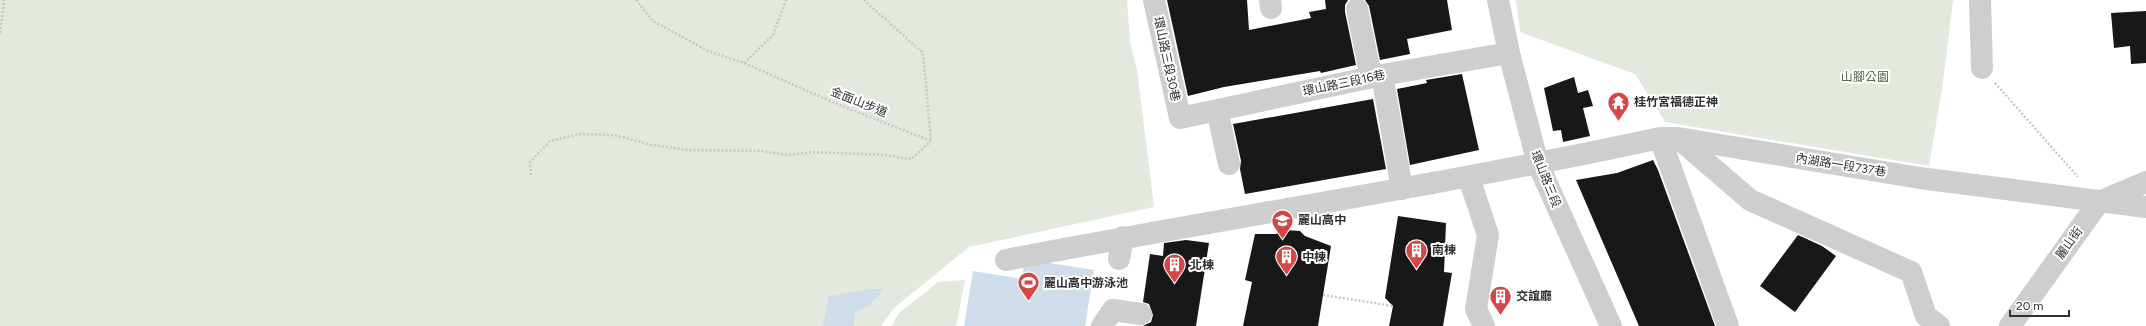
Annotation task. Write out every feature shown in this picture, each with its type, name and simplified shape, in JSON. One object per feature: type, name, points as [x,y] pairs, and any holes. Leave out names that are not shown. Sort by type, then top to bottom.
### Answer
[{"type":"street","name":"環山路三段30巷","points":[[1154,0],[1180,118]]},
{"type":"street","name":"環山路三段","points":[[1498,0],[1509,53],[1538,164],[1611,326]]},
{"type":"street","points":[[1980,0],[1982,68]]},
{"type":"street","points":[[1357,9],[1376,76],[1402,189]]},
{"type":"street","name":"環山路三段16巷","points":[[1180,118],[1376,76],[1509,53]]},
{"type":"street","points":[[1217,110],[1229,164]]},
{"type":"street","points":[[1669,138],[1728,326]]},
{"type":"street","points":[[1669,138],[1750,200],[1911,272],[1926,316],[1939,326]]},
{"type":"street","name":"內湖路一段737巷","points":[[1006,260],[1123,237],[1469,178],[1669,138],[1920,178],[2146,208]]},
{"type":"street","points":[[1469,178],[1488,235],[1476,309],[1484,326]]},
{"type":"street","points":[[2099,202],[2146,182]]},
{"type":"street","name":"麗山街","points":[[2010,326],[2099,202]]},
{"type":"street","points":[[1118,259],[1123,237]]},
{"type":"street","points":[[1102,326],[1113,310],[1141,314]]},
{"type":"path","points":[[0,32],[4,0]]},
{"type":"path","name":"金面山步道","points":[[636,0],[653,21],[708,51],[744,63],[837,104],[931,141]]},
{"type":"path","points":[[744,63],[773,35],[786,0]]},
{"type":"path","points":[[530,175],[530,162],[550,141],[579,134],[614,135],[652,144],[689,150],[761,151],[789,155],[813,152],[884,155],[911,160],[931,141],[923,53],[864,0]]},
{"type":"path","points":[[1982,68],[2079,178]]},
{"type":"path","points":[[1323,295],[1393,306]]},
{"type":"green space","points":[[0,0],[1127,0],[1130,42],[1137,70],[1154,207],[969,247],[894,308],[881,326],[0,326]]},
{"type":"green space","name":"山腳公園","points":[[1516,0],[1953,0],[1942,89],[1929,166],[1665,122],[1635,74],[1520,32]]},
{"type":"green space","points":[[965,280],[956,326],[891,326],[899,313],[938,282]]},
{"type":"water","name":"麗山高中游泳池","points":[[1025,259],[1094,270],[1085,326],[964,326],[973,271],[1022,279]]},
{"type":"water","points":[[869,289],[884,289],[871,304],[854,314],[854,326],[823,326],[829,296]]},
{"type":"building","points":[[1167,0],[1247,0],[1249,30],[1311,18],[1309,12],[1326,9],[1325,0],[1348,0],[1345,5],[1345,12],[1356,65],[1321,73],[1320,71],[1224,87],[1188,96]]},
{"type":"building","points":[[1365,0],[1447,0],[1452,30],[1407,39],[1410,54],[1380,60],[1369,6]]},
{"type":"building","points":[[2146,11],[2146,63],[2131,64],[2130,46],[2114,48],[2111,13]]},
{"type":"building","points":[[1462,74],[1479,150],[1410,165],[1397,89],[1427,83],[1426,80]]},
{"type":"building","points":[[1574,77],[1578,93],[1588,90],[1593,106],[1583,108],[1590,136],[1563,142],[1561,130],[1553,131],[1544,88]]},
{"type":"building","points":[[1373,99],[1386,169],[1245,194],[1240,169],[1241,161],[1233,124]]},
{"type":"building","points":[[1653,160],[1715,326],[1639,326],[1576,180],[1617,173]]},
{"type":"building","name":"南棟","points":[[1398,216],[1446,223],[1444,272],[1452,273],[1443,326],[1389,326],[1393,306],[1385,298]]},
{"type":"building","name":"中棟","points":[[1285,230],[1300,231],[1305,236],[1331,246],[1318,326],[1243,326],[1252,282],[1245,280],[1255,234],[1276,234]]},
{"type":"building","points":[[1798,235],[1822,246],[1836,256],[1795,312],[1760,286]]},
{"type":"building","name":"北棟","points":[[1186,240],[1209,243],[1196,326],[1143,326],[1151,322],[1153,315],[1149,304],[1143,302],[1150,254],[1163,256],[1164,243]]},
{"type":"place","name":"桂竹宮福德正神","points":[[1618,122]]},
{"type":"place","name":"麗山高中","points":[[1282,240]]},
{"type":"place","name":"南棟","points":[[1417,270]]},
{"type":"place","name":"中棟","points":[[1286,276]]},
{"type":"place","name":"北棟","points":[[1174,284]]},
{"type":"place","name":"麗山高中游泳池","points":[[1028,302]]},
{"type":"place","name":"交誼廳","points":[[1500,316]]}]
